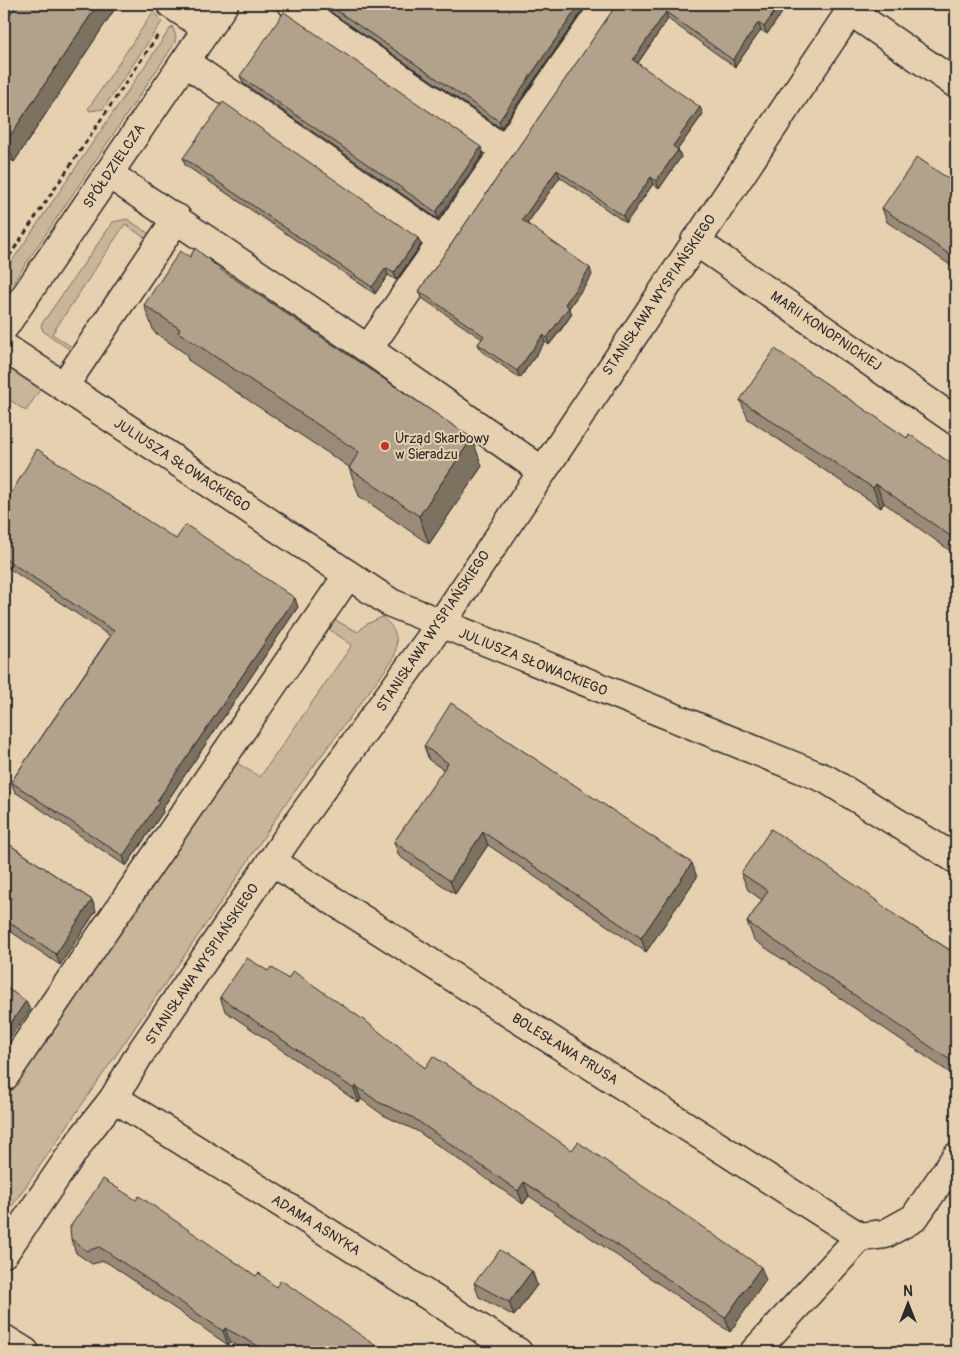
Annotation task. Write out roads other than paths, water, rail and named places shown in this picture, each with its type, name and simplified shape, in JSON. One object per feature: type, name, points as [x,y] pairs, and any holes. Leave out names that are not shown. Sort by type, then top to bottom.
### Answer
[{"type":"street","points":[[4,19],[14,4]]},
{"type":"street","name":"SPÓŁDZIELCZA","points":[[4,327],[224,4]]},
{"type":"street","points":[[292,4],[505,150]]},
{"type":"street","points":[[368,349],[606,4]]},
{"type":"street","points":[[174,6],[207,28]]},
{"type":"street","points":[[852,7],[956,84]]},
{"type":"street","name":"STANISŁAWA WYSPIAŃSKIEGO","points":[[4,1253],[82,1139],[114,1098],[139,1055],[271,861],[440,625],[541,470],[852,7]]},
{"type":"street","points":[[185,62],[442,241]]},
{"type":"street","points":[[109,174],[177,218],[541,470]]},
{"type":"street","points":[[64,386],[177,218]]},
{"type":"street","name":"MARII KONOPNICKIEJ","points":[[695,241],[956,420]]},
{"type":"street","name":"JULIUSZA SŁOWACKIEGO","points":[[4,347],[391,603],[440,625],[826,780],[956,860]]},
{"type":"street","points":[[4,1077],[348,575]]},
{"type":"street","name":"BOLESŁAWA PRUSA","points":[[271,861],[860,1237]]},
{"type":"street","name":"ADAMA ASNYKA","points":[[114,1098],[518,1352]]},
{"type":"street","points":[[754,1352],[860,1237],[886,1234],[914,1218],[956,1157]]},
{"type":"street","points":[[4,1338],[25,1352]]},
{"type":"place","name":"Urząd Skarbowy w Sieradzu","points":[[385,446]]}]
